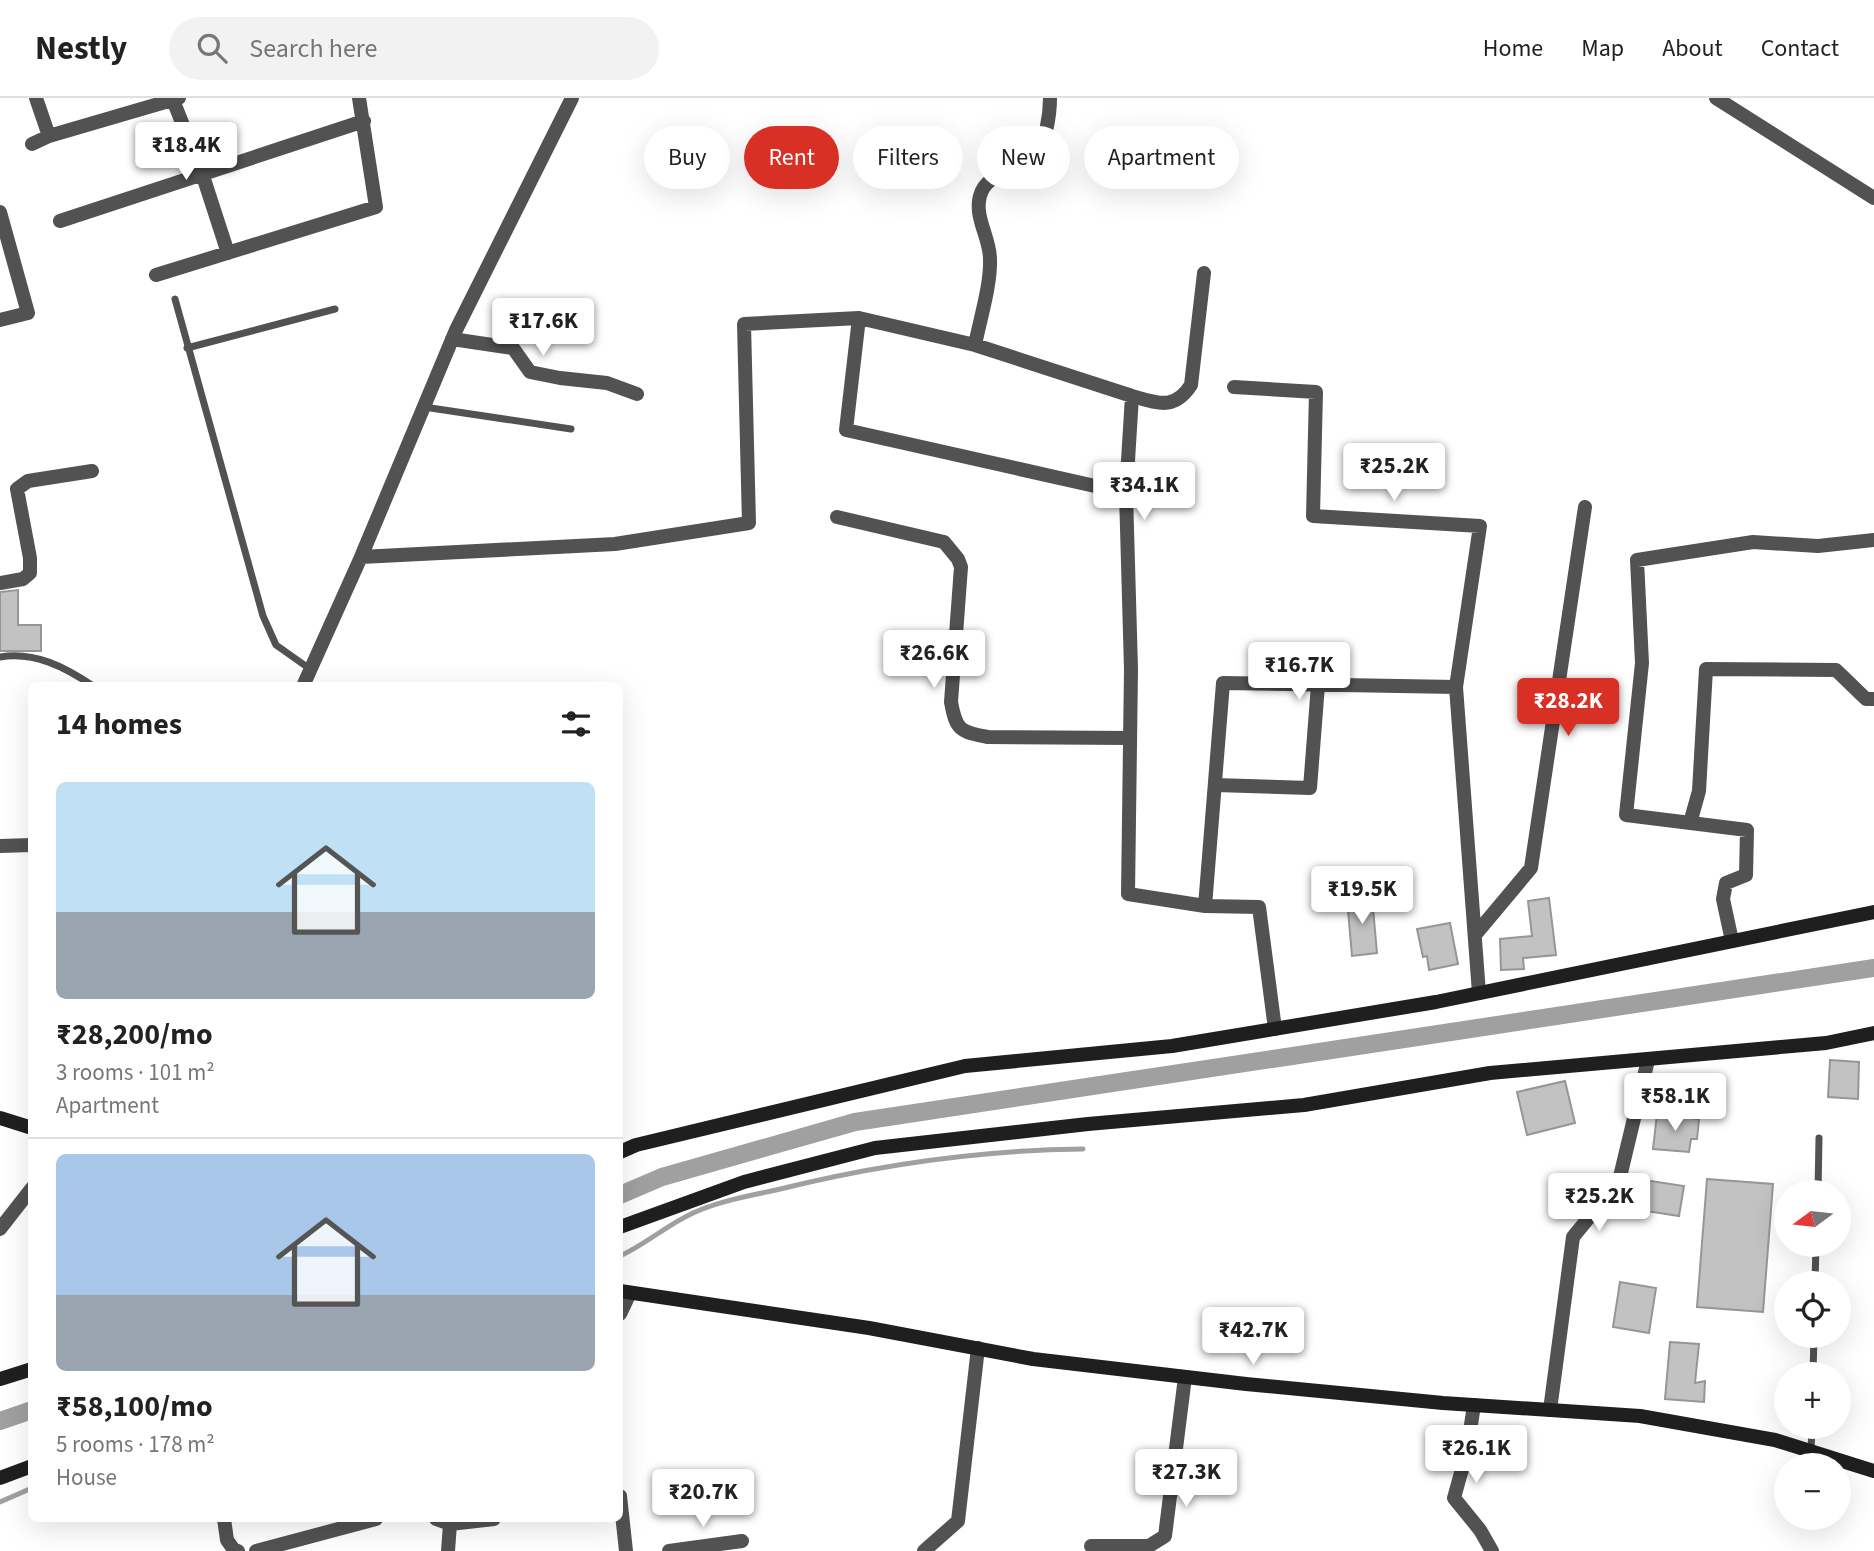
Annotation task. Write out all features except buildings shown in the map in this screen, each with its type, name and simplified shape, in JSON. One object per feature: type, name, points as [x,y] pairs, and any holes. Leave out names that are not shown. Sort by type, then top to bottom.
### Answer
[{"type":"street","points":[[36,98],[49,136]]},
{"type":"street","points":[[156,275],[376,207],[359,98]]},
{"type":"street","points":[[305,682],[361,557],[452,339],[572,98]]},
{"type":"street","points":[[975,345],[990,265],[989,243],[980,216],[979,197],[984,187],[993,179],[1031,158],[1041,146],[1049,98]]},
{"type":"street","points":[[1716,98],[1874,198]]},
{"type":"street","points":[[32,144],[49,136],[176,99],[228,253]]},
{"type":"street","points":[[60,221],[363,121]]},
{"type":"street","points":[[0,212],[28,313],[0,320]]},
{"type":"street","points":[[361,557],[615,544],[749,523],[744,324],[859,318],[975,345],[1132,396],[1159,403],[1173,402],[1183,398],[1191,385],[1204,273]]},
{"type":"street","points":[[859,318],[846,430],[1126,493]]},
{"type":"street","points":[[452,339],[513,348],[530,372],[607,383],[637,394]]},
{"type":"street","points":[[1234,387],[1316,392],[1313,516],[1480,526],[1456,687],[1479,993]]},
{"type":"street","points":[[1132,396],[1126,493],[1130,738],[1128,894],[1205,906],[1259,907],[1275,1029]]},
{"type":"street","points":[[0,583],[23,579],[30,573],[30,558],[17,489],[28,481],[92,471]]},
{"type":"street","points":[[1475,935],[1531,867],[1585,507]]},
{"type":"street","points":[[837,517],[944,542],[958,559],[961,567],[951,702],[955,721],[960,729],[988,737],[1130,738]]},
{"type":"street","points":[[1732,941],[1723,899],[1726,883],[1746,875],[1747,830],[1626,815],[1642,663],[1637,560],[1753,542],[1818,546],[1874,540]]},
{"type":"street","points":[[1690,823],[1699,791],[1706,669],[1836,670],[1866,699],[1874,699]]},
{"type":"street","points":[[1205,906],[1223,683],[1456,687]]},
{"type":"street","points":[[1215,785],[1310,788],[1318,685]]},
{"type":"street","points":[[0,846],[28,845]]},
{"type":"street","points":[[623,1151],[636,1145],[965,1066],[1172,1046],[1275,1029],[1479,993],[1874,912]]},
{"type":"street","points":[[623,1226],[744,1182],[876,1148],[1088,1124],[1304,1105],[1490,1073],[1826,1043],[1874,1033]]},
{"type":"street","points":[[1550,1410],[1573,1237],[1619,1181],[1648,1060]]},
{"type":"street","points":[[0,1118],[28,1127]]},
{"type":"street","points":[[0,1229],[28,1193]]},
{"type":"street","points":[[624,1293],[869,1328],[1033,1359],[1185,1377],[1474,1405],[1640,1416],[1776,1440],[1874,1471]]},
{"type":"street","points":[[924,1551],[958,1521],[978,1348]]},
{"type":"street","points":[[0,1379],[28,1370]]},
{"type":"street","points":[[1091,1546],[1150,1548],[1165,1536],[1185,1377]]},
{"type":"street","points":[[1474,1405],[1468,1451],[1454,1498],[1480,1530],[1492,1551]]},
{"type":"street","points":[[0,1478],[28,1468]]},
{"type":"street","points":[[225,1522],[228,1540],[234,1550],[238,1551]]},
{"type":"street","points":[[256,1551],[365,1522]]},
{"type":"street","points":[[443,1522],[448,1551]]},
{"type":"street","points":[[623,1522],[626,1551]]},
{"type":"street","points":[[670,1551],[741,1541]]},
{"type":"lane","points":[[175,299],[263,616],[276,645],[311,669]]},
{"type":"lane","points":[[187,348],[335,309]]},
{"type":"lane","points":[[424,407],[571,429]]},
{"type":"lane","points":[[0,657],[16,654],[40,658],[85,682]]},
{"type":"lane","points":[[1818,1180],[1819,1138]]},
{"type":"lane","points":[[1811,1439],[1811,1451]]},
{"type":"waterway","points":[[623,1194],[662,1177],[855,1122],[1874,968]]},
{"type":"waterway","points":[[623,1254],[693,1213],[745,1197],[852,1173],[928,1160],[1006,1152],[1083,1149]]},
{"type":"waterway","points":[[0,1421],[28,1411]]},
{"type":"waterway","points":[[0,1502],[28,1490]]}]
